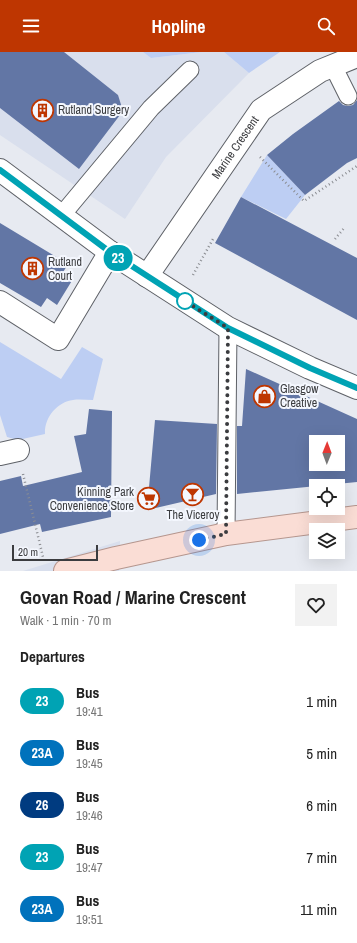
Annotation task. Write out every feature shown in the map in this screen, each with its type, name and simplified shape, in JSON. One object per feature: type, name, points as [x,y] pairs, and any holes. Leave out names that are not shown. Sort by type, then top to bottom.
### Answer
[{"type":"main road","points":[[65,571],[116,558],[226,534],[357,517]]},
{"type":"street","name":"Marine Crescent","points":[[147,276],[261,110],[320,71],[357,56]]},
{"type":"street","points":[[0,170],[110,252],[228,328],[310,368],[357,388]]},
{"type":"street","points":[[0,302],[58,339],[110,252]]},
{"type":"lane","points":[[333,66],[348,96]]},
{"type":"lane","points":[[61,216],[151,108],[190,70]]},
{"type":"lane","points":[[226,534],[228,328]]},
{"type":"path","points":[[240,139],[304,201],[357,166]]},
{"type":"path","points":[[335,239],[345,227]]},
{"type":"path","points":[[180,298],[213,239]]},
{"type":"path","points":[[9,452],[44,563]]},
{"type":"shaded area","points":[[0,52],[143,52],[151,58],[202,52],[224,52],[249,73],[166,157],[125,219],[0,135]]},
{"type":"shaded area","points":[[143,52],[202,52],[151,58]]},
{"type":"shaded area","points":[[224,52],[280,52],[249,73]]},
{"type":"shaded area","points":[[267,155],[305,195],[286,219],[241,197]]},
{"type":"shaded area","points":[[0,342],[61,379],[82,347],[103,359],[93,400],[67,401],[57,407],[49,417],[45,428],[45,434],[18,440],[7,437],[0,415]]},
{"type":"shaded area","points":[[120,541],[119,571],[23,571]]},
{"type":"building","name":"Rutland Surgery","points":[[0,52],[64,52],[118,95],[123,111],[79,169],[0,108]]},
{"type":"building","points":[[357,100],[357,158],[347,163],[305,195],[267,155],[293,134],[339,101],[343,105],[348,106],[353,105]]},
{"type":"building","points":[[241,197],[357,258],[357,320],[215,243]]},
{"type":"building","name":"Rutland Court","points":[[0,223],[68,264],[62,274],[73,279],[57,305],[47,298],[41,307],[0,283]]},
{"type":"building","points":[[246,369],[357,419],[357,482],[345,483],[345,479],[309,479],[309,487],[237,494],[237,426],[242,426]]},
{"type":"building","points":[[89,409],[112,411],[111,517],[42,532],[40,524],[0,534],[0,481],[21,476],[23,486],[82,472],[74,436],[86,434]]},
{"type":"building","points":[[155,420],[217,424],[216,494],[147,510]]},
{"type":"bus line","name":"23","points":[[0,170],[110,252],[228,328],[310,368],[357,388]]},
{"type":"place","name":"Rutland Surgery","points":[[42,110]]},
{"type":"place","name":"Rutland Court","points":[[32,269]]},
{"type":"place","name":"Glasgow Creative","points":[[265,396]]},
{"type":"place","name":"The Viceroy","points":[[193,494]]},
{"type":"place","name":"Kinning Park Convenience Store","points":[[149,499]]},
{"type":"route","points":[[185,301],[180,298],[228,328],[226,534],[199,540]]}]
